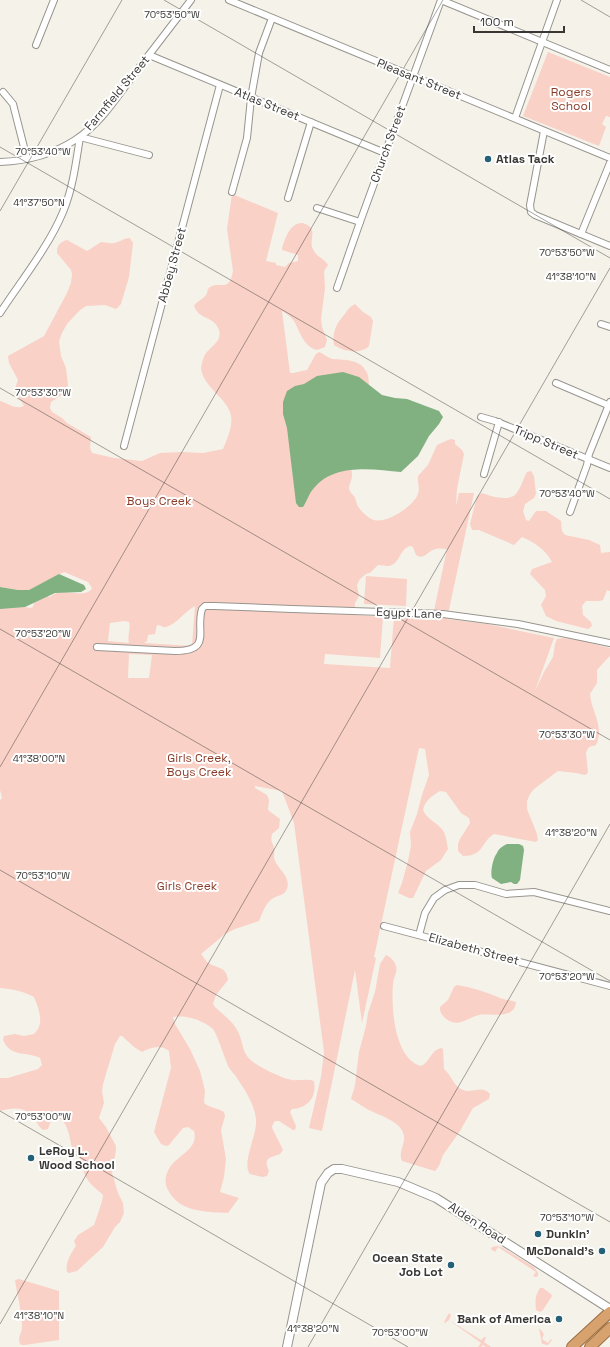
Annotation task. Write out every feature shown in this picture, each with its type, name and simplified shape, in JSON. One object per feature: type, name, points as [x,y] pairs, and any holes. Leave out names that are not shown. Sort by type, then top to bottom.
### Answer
[{"type":"highway","points":[[572,1347],[610,1312]]},
{"type":"highway","points":[[590,1347],[610,1328]]},
{"type":"street","points":[[36,45],[54,0]]},
{"type":"street","name":"Farmfield Street","points":[[0,162],[27,159],[60,149],[80,137],[105,112],[191,0]]},
{"type":"street","name":"Pleasant Street","points":[[229,0],[610,158]]},
{"type":"street","points":[[441,0],[610,70]]},
{"type":"street","name":"Church Street","points":[[337,288],[441,0]]},
{"type":"street","points":[[515,118],[557,0]]},
{"type":"street","points":[[232,192],[247,138],[251,98],[259,53],[272,18]]},
{"type":"street","name":"Atlas Street","points":[[149,55],[385,152]]},
{"type":"street","name":"Abbey Street","points":[[124,446],[220,85]]},
{"type":"street","points":[[3,92],[12,104],[27,159]]},
{"type":"street","points":[[288,198],[311,122]]},
{"type":"street","points":[[544,131],[530,212],[610,246]]},
{"type":"street","points":[[0,313],[44,246],[62,215],[72,185],[80,137],[149,155]]},
{"type":"street","points":[[581,234],[610,163]]},
{"type":"street","points":[[317,208],[360,222]]},
{"type":"street","points":[[601,324],[610,327]]},
{"type":"street","points":[[556,383],[610,404],[589,454],[570,512]]},
{"type":"street","name":"Tripp Street","points":[[481,417],[499,422],[610,468]]},
{"type":"street","points":[[484,474],[499,422]]},
{"type":"street","name":"Egypt Lane","points":[[97,647],[176,652],[192,650],[198,645],[200,638],[201,611],[205,606],[443,614],[518,624],[610,642]]},
{"type":"street","points":[[419,935],[425,913],[434,898],[445,890],[459,885],[475,885],[506,894],[534,892],[610,911]]},
{"type":"street","name":"Elizabeth Street","points":[[384,926],[610,986]]},
{"type":"street","name":"Alden Road","points":[[287,1347],[321,1183],[326,1174],[342,1168],[392,1180],[436,1198],[610,1309]]},
{"type":"green space","name":"Rogers School","points":[[548,52],[610,77],[610,117],[606,116],[602,124],[606,127],[599,146],[523,116]]},
{"type":"green space","points":[[232,194],[278,213],[266,261],[285,267],[289,263],[298,261],[298,255],[282,250],[291,228],[298,223],[303,223],[311,228],[313,249],[316,254],[328,265],[324,271],[325,288],[321,319],[322,327],[327,340],[325,347],[317,350],[309,346],[294,321],[282,311],[290,373],[307,370],[316,354],[319,352],[333,359],[347,360],[357,363],[364,368],[367,373],[369,381],[368,391],[353,449],[351,460],[352,479],[349,486],[349,489],[358,506],[369,518],[379,521],[398,514],[410,505],[417,496],[419,491],[418,476],[428,465],[437,445],[451,439],[455,440],[455,444],[464,454],[457,489],[456,506],[459,493],[474,493],[447,619],[487,624],[554,638],[535,691],[553,657],[557,639],[563,638],[578,640],[610,648],[610,656],[597,670],[597,683],[590,694],[599,732],[596,745],[589,747],[586,752],[588,773],[585,775],[558,771],[534,789],[530,794],[527,801],[527,809],[537,834],[538,840],[536,842],[494,834],[475,854],[463,856],[458,851],[458,844],[470,823],[469,818],[461,813],[446,792],[440,791],[427,801],[423,810],[427,816],[444,832],[448,849],[441,860],[426,871],[413,898],[409,898],[398,893],[411,846],[410,832],[429,775],[425,749],[419,748],[374,957],[376,958],[362,1023],[355,970],[322,1131],[309,1128],[321,1077],[324,1052],[294,823],[282,791],[255,786],[255,788],[267,795],[269,800],[268,810],[280,819],[279,828],[272,834],[271,841],[274,846],[274,859],[286,877],[288,885],[287,889],[284,893],[274,898],[267,904],[259,921],[225,934],[201,954],[207,962],[220,968],[227,975],[228,980],[216,995],[213,1004],[236,1028],[246,1055],[249,1059],[261,1067],[283,1077],[292,1080],[314,1081],[315,1087],[313,1097],[307,1104],[292,1109],[290,1112],[296,1126],[295,1130],[279,1121],[275,1121],[272,1128],[283,1150],[280,1154],[268,1159],[267,1167],[269,1171],[267,1176],[262,1177],[250,1174],[247,1163],[256,1125],[255,1113],[251,1101],[242,1085],[228,1066],[213,1029],[194,1019],[173,1017],[175,1024],[190,1049],[200,1071],[205,1091],[204,1103],[224,1112],[225,1116],[221,1130],[226,1159],[224,1177],[220,1192],[239,1198],[228,1213],[202,1211],[186,1207],[179,1203],[168,1190],[166,1176],[170,1167],[191,1147],[195,1137],[194,1131],[188,1127],[183,1128],[169,1145],[166,1146],[161,1144],[154,1132],[171,1068],[169,1051],[156,1047],[142,1052],[120,1036],[115,1044],[103,1084],[102,1091],[104,1103],[99,1118],[106,1127],[116,1146],[112,1173],[118,1193],[123,1203],[124,1213],[120,1222],[115,1227],[103,1247],[77,1271],[69,1273],[67,1272],[67,1265],[70,1255],[76,1246],[74,1241],[78,1235],[94,1225],[103,1195],[86,1177],[81,1160],[72,1147],[66,1126],[61,1120],[57,1118],[53,1119],[48,1129],[43,1130],[32,1115],[24,1110],[15,1108],[0,1111],[0,1078],[8,1078],[38,1069],[42,1065],[40,1058],[15,1052],[6,1046],[3,1040],[4,1036],[15,1034],[24,1036],[34,1034],[39,1026],[40,1016],[34,997],[26,993],[0,988],[0,800],[2,798],[0,790],[0,602],[30,608],[33,607],[34,603],[47,596],[50,597],[55,594],[65,592],[82,593],[91,590],[92,588],[88,582],[64,572],[29,590],[0,587],[0,401],[14,407],[24,406],[14,391],[18,380],[9,363],[8,356],[44,336],[71,283],[71,270],[57,253],[57,248],[59,245],[67,240],[87,251],[101,242],[112,243],[130,238],[133,243],[129,277],[121,304],[116,309],[105,305],[86,306],[80,310],[67,324],[62,333],[59,341],[61,356],[66,368],[68,385],[65,393],[51,402],[50,408],[52,412],[67,423],[91,437],[90,448],[92,453],[114,458],[142,461],[160,453],[203,453],[223,449],[228,437],[231,416],[226,404],[206,382],[201,368],[206,353],[215,344],[220,335],[215,323],[199,314],[194,306],[206,295],[210,287],[214,285],[227,284],[231,278],[233,271],[227,229]],"holes":[[[410,546],[413,547],[416,555],[419,557],[424,556],[433,550],[447,549],[432,620],[394,617],[390,668],[324,664],[325,654],[380,658],[383,617],[354,615],[355,603],[359,596],[357,585],[360,579],[366,574],[370,573],[378,565],[388,566],[395,563],[406,548]],[[195,606],[192,646],[144,643],[147,641],[148,635],[155,634],[157,625],[165,627],[170,625]],[[124,621],[129,622],[129,643],[108,641],[110,623]],[[129,654],[152,655],[149,678],[128,678]]]},
{"type":"green space","points":[[355,304],[371,317],[373,321],[369,346],[366,349],[352,351],[342,349],[334,345],[334,337],[335,329],[339,322],[351,306]]},
{"type":"green space","points":[[531,471],[534,476],[536,494],[534,498],[525,504],[523,511],[526,520],[529,521],[536,511],[546,511],[561,521],[562,531],[565,535],[589,540],[600,545],[601,553],[610,552],[610,591],[607,590],[603,600],[586,601],[582,606],[583,615],[591,622],[592,626],[588,629],[556,621],[546,616],[541,605],[546,596],[545,590],[530,574],[532,569],[552,562],[546,553],[539,547],[522,537],[514,545],[479,530],[472,530],[470,524],[477,496],[482,493],[499,498],[509,498],[516,494],[527,472]]},
{"type":"green space","points":[[366,576],[407,579],[406,606],[364,604]]},
{"type":"green space","points":[[386,955],[391,958],[396,968],[393,984],[394,1018],[396,1031],[405,1053],[412,1061],[421,1066],[427,1062],[435,1051],[441,1048],[443,1049],[444,1069],[460,1089],[470,1091],[480,1089],[487,1091],[490,1094],[489,1099],[473,1108],[460,1131],[443,1155],[439,1166],[435,1171],[402,1161],[401,1152],[404,1143],[404,1136],[399,1126],[351,1099],[355,1085],[359,1052],[368,1013],[375,992],[380,964]]},
{"type":"green space","points":[[457,985],[473,988],[502,999],[516,1002],[515,1008],[507,1013],[479,1015],[462,1022],[454,1023],[445,1018],[440,1007],[448,1000],[454,987]]},
{"type":"green space","points":[[498,1246],[534,1267],[538,1273],[538,1276],[533,1276],[536,1272],[498,1247],[495,1252],[491,1249],[492,1247]]},
{"type":"green space","points":[[19,1279],[59,1291],[59,1340],[21,1345],[19,1340],[22,1322],[15,1280]]},
{"type":"green space","points":[[540,1288],[543,1288],[552,1296],[540,1312],[536,1310],[536,1296]]},
{"type":"green space","points":[[449,1313],[451,1315],[449,1320],[445,1323],[444,1322]]},
{"type":"green space","points":[[449,1320],[481,1340],[486,1337],[484,1342],[491,1347],[486,1347],[483,1345],[478,1347],[481,1343]]},
{"type":"green space","points":[[539,1328],[544,1334],[542,1339],[548,1343],[551,1339],[552,1340],[548,1345],[542,1344]]},
{"type":"shaded area","points":[[343,372],[359,377],[382,395],[407,399],[439,411],[443,417],[429,436],[418,456],[401,472],[366,469],[343,471],[322,480],[311,492],[303,507],[299,507],[296,503],[287,428],[283,414],[283,402],[287,391],[295,386],[304,384],[317,376]]},
{"type":"shaded area","points":[[59,574],[84,585],[86,589],[81,592],[55,593],[25,607],[0,609],[0,587],[29,590]]},
{"type":"shaded area","points":[[507,844],[519,844],[523,846],[524,850],[520,880],[517,884],[511,882],[501,884],[492,878],[491,875],[494,858],[500,848]]},
{"type":"place","name":"Atlas Tack","points":[[488,159]]},
{"type":"place","name":"LeRoy L. Wood School","points":[[31,1158]]},
{"type":"place","name":"Dunkin'","points":[[538,1234]]},
{"type":"place","name":"McDonald's","points":[[602,1251]]},
{"type":"place","name":"Ocean State Job Lot","points":[[451,1265]]},
{"type":"place","name":"Bank of America","points":[[559,1319]]},
{"type":"park label","name":"Boys Creek","points":[[159,501]]},
{"type":"park label","name":"Girls Creek, Boys Creek","points":[[199,765]]},
{"type":"park label","name":"Girls Creek","points":[[187,886]]}]
